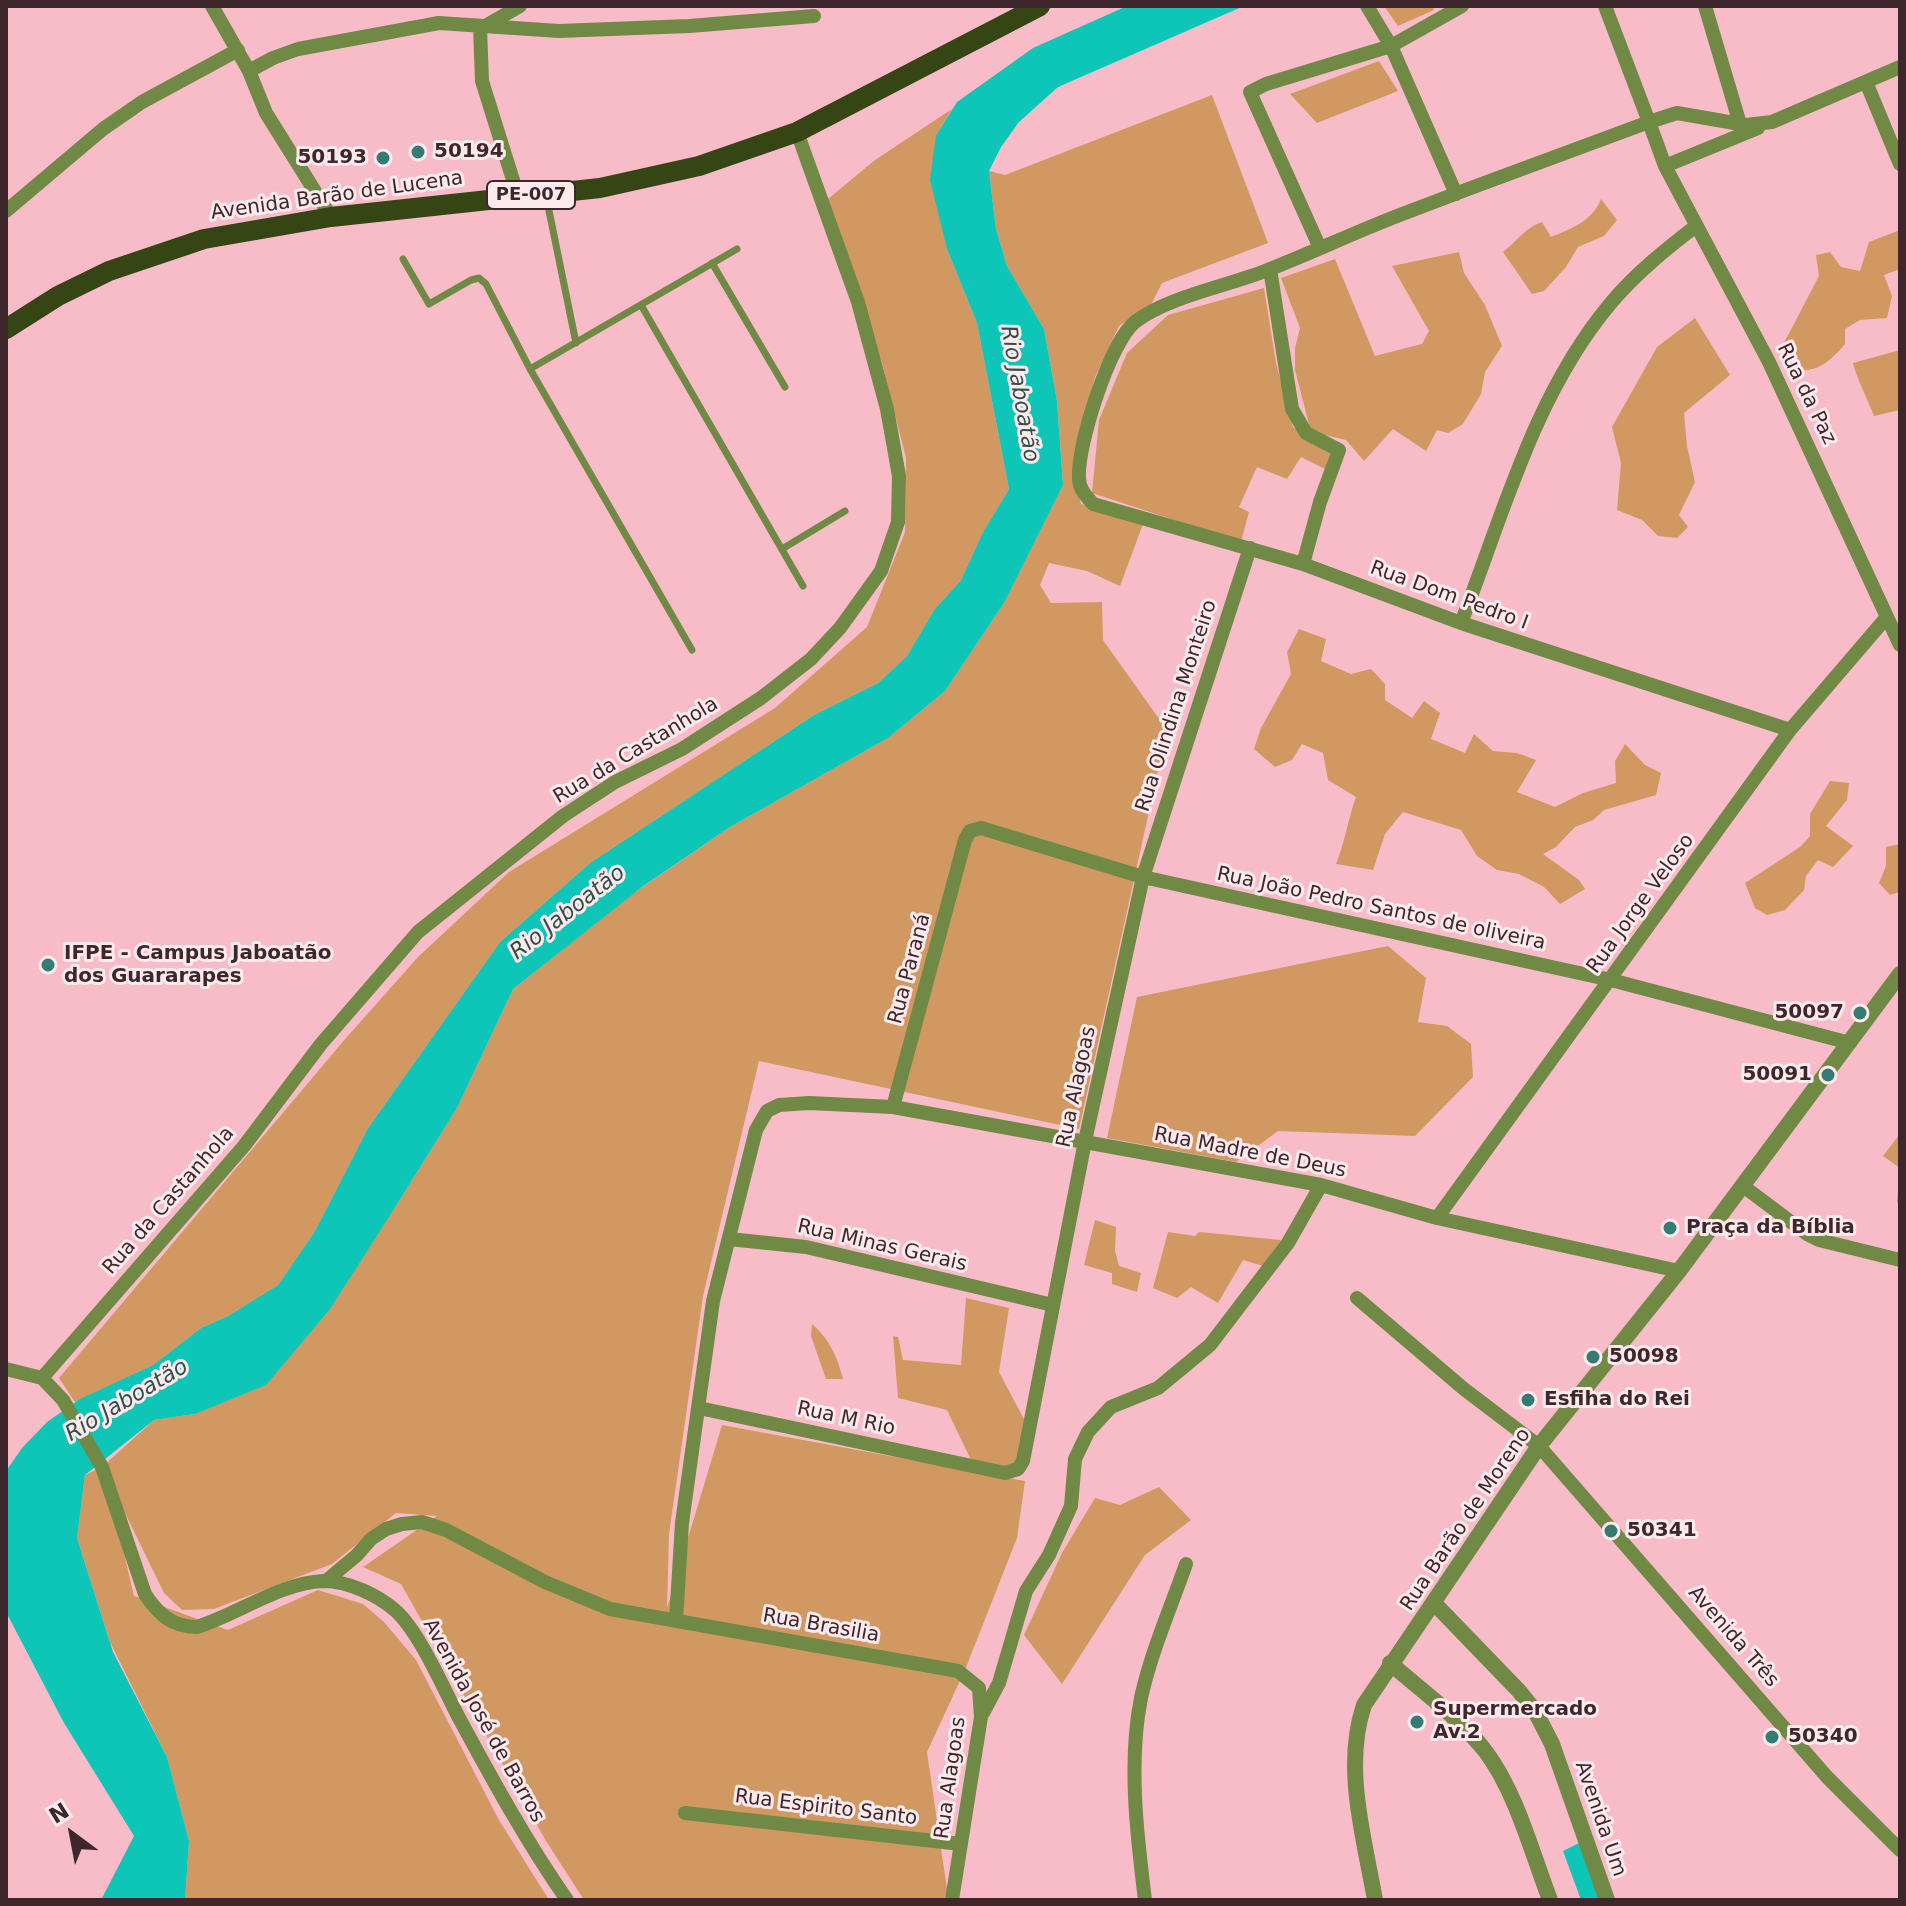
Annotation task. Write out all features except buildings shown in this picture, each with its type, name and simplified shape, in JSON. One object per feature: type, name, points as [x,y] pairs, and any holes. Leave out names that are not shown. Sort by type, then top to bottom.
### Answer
[{"type":"main road","name":"Avenida Barão de Lucena","points":[[6,329],[58,296],[96,277],[204,239],[331,217],[600,188],[699,166],[797,132],[1040,6]]},
{"type":"street","points":[[212,6],[249,71],[266,113],[331,217]]},
{"type":"street","points":[[489,24],[521,6]]},
{"type":"street","points":[[1367,6],[1391,46],[1456,194]]},
{"type":"street","points":[[1320,248],[1250,92],[1266,84],[1391,46],[1462,6]]},
{"type":"street","points":[[1605,6],[1649,122]]},
{"type":"street","points":[[1705,6],[1740,124]]},
{"type":"street","points":[[249,71],[298,49],[439,23],[559,31],[689,26],[814,16]]},
{"type":"street","points":[[489,24],[482,81],[518,196]]},
{"type":"street","points":[[6,211],[103,129],[142,102],[238,50]]},
{"type":"street","points":[[1665,166],[1900,67]]},
{"type":"street","points":[[1866,82],[1900,164]]},
{"type":"street","points":[[1303,564],[1320,502],[1339,450],[1306,433],[1292,409],[1270,269],[1456,194],[1677,113],[1740,124],[1772,122]]},
{"type":"street","name":"Rua da Paz","points":[[1649,122],[1665,166],[1776,375],[1900,645]]},
{"type":"street","name":"Rua da Castanhola","points":[[42,1378],[244,1146],[321,1044],[418,932],[563,816],[615,782],[682,749],[761,698],[811,659],[840,628],[881,571],[898,522],[899,476],[889,422],[858,302],[797,132]]},
{"type":"street","points":[[1461,623],[1526,449],[1570,360],[1620,293],[1666,249],[1696,226]]},
{"type":"street","name":"Rua Dom Pedro I","points":[[1270,269],[1171,304],[1137,320],[1124,332],[1111,356],[1083,446],[1079,479],[1082,491],[1093,504],[1303,564],[1461,623],[1790,730]]},
{"type":"street","name":"Rua Olindina Monteiro","points":[[1143,877],[1250,548]]},
{"type":"street","name":"Rua Jorge Veloso","points":[[1437,1218],[1790,730],[1886,618]]},
{"type":"street","name":"Rua João Pedro Santos de oliveira","points":[[965,840],[970,831],[981,828],[1143,877],[1611,980]]},
{"type":"street","name":"Rua Paraná","points":[[893,1107],[965,840]]},
{"type":"street","name":"Rua Alagoas","points":[[984,1469],[1012,1472],[1023,1461],[1085,1141],[1143,877]]},
{"type":"street","name":"Rua Barão de Moreno","points":[[1375,1900],[1354,1755],[1357,1727],[1364,1705],[1539,1446],[1679,1271],[1900,974]]},
{"type":"street","points":[[1611,980],[1850,1043]]},
{"type":"street","name":"Rua Madre de Deus","points":[[729,1239],[736,1203],[761,1118],[779,1105],[809,1103],[893,1107],[1321,1185],[1437,1218],[1679,1271]]},
{"type":"street","points":[[981,1717],[999,1683],[1026,1591],[1049,1555],[1071,1506],[1075,1459],[1088,1432],[1111,1407],[1158,1388],[1210,1345],[1288,1243],[1321,1185]]},
{"type":"street","points":[[1743,1186],[1819,1240],[1900,1260]]},
{"type":"street","points":[[676,1621],[682,1523],[713,1301],[729,1239]]},
{"type":"street","name":"Rua Minas Gerais","points":[[729,1239],[806,1247],[1053,1305]]},
{"type":"street","name":"Avenida Três","points":[[1357,1298],[1464,1389],[1539,1446],[1827,1777],[1900,1850]]},
{"type":"street","points":[[6,1369],[42,1378]]},
{"type":"street","name":"Avenida José de Barros","points":[[42,1378],[63,1400],[102,1467],[145,1594],[156,1611],[169,1620],[185,1627],[197,1627],[298,1585],[326,1581],[360,1589],[399,1613],[434,1666],[528,1843],[567,1900]]},
{"type":"street","name":"Rua M Rio","points":[[699,1408],[984,1469]]},
{"type":"street","name":"Rua Brasilia","points":[[326,1581],[386,1529],[422,1522],[446,1530],[580,1598],[610,1609],[958,1671]]},
{"type":"street","points":[[1145,1900],[1136,1827],[1136,1765],[1141,1699],[1186,1564]]},
{"type":"street","name":"Avenida Um","points":[[1434,1603],[1535,1711],[1552,1744],[1607,1900]]},
{"type":"street","points":[[1390,1663],[1470,1734],[1495,1765],[1507,1788],[1550,1900]]},
{"type":"street","name":"Rua Alagoas","points":[[952,1900],[981,1717],[979,1688],[958,1671]]},
{"type":"street","name":"Rua Espirito Santo","points":[[685,1813],[961,1844]]},
{"type":"lane","points":[[545,193],[576,343]]},
{"type":"lane","points":[[530,369],[737,249]]},
{"type":"lane","points":[[403,259],[429,304],[471,280],[479,278],[486,284],[530,369],[692,650]]},
{"type":"lane","points":[[712,263],[785,387]]},
{"type":"lane","points":[[641,305],[803,586]]},
{"type":"lane","points":[[782,549],[845,511]]},
{"type":"shaded area","points":[[1384,6],[1433,6],[1434,10],[1398,26]]},
{"type":"shaded area","points":[[1379,61],[1398,91],[1317,123],[1290,94]]},
{"type":"shaded area","points":[[1212,95],[1268,243],[1162,283],[1151,305],[1119,326],[1095,377],[1073,472],[1081,504],[1143,524],[1120,586],[1087,571],[1049,563],[1040,585],[1051,603],[1102,602],[1103,640],[1167,730],[1079,1129],[759,1061],[703,1296],[669,1534],[667,1608],[722,1425],[1025,1481],[1017,1538],[965,1670],[927,1752],[948,1896],[940,1900],[584,1900],[546,1841],[401,1584],[363,1567],[437,1516],[396,1513],[332,1564],[214,1609],[182,1610],[164,1593],[105,1472],[134,1596],[228,1630],[318,1590],[363,1604],[384,1622],[416,1660],[499,1820],[549,1900],[185,1900],[189,1841],[167,1757],[110,1642],[77,1538],[85,1475],[102,1467],[154,1420],[195,1414],[394,1209],[457,1108],[513,989],[631,895],[730,827],[888,738],[945,691],[1004,603],[1063,485],[1057,401],[1044,329],[1007,266],[996,229],[989,171],[1005,175]]},
{"type":"shaded area","points":[[952,109],[936,135],[947,249],[977,323],[1009,489],[983,532],[961,580],[934,610],[907,656],[878,683],[814,715],[590,863],[500,942],[368,1128],[315,1231],[278,1285],[228,1316],[201,1328],[153,1365],[75,1402],[59,1378],[418,957],[509,872],[775,708],[867,627],[905,532],[906,458],[882,363],[828,199],[875,160]]},
{"type":"shaded area","points":[[1601,199],[1617,220],[1604,236],[1578,247],[1566,267],[1544,291],[1532,294],[1503,252],[1536,224],[1542,222],[1551,237],[1574,227],[1592,213]]},
{"type":"shaded area","points":[[1900,230],[1900,269],[1884,275],[1892,296],[1887,318],[1860,320],[1845,329],[1845,344],[1819,367],[1785,370],[1784,343],[1819,276],[1816,255],[1830,252],[1841,267],[1860,271],[1869,242]]},
{"type":"shaded area","points":[[1459,252],[1464,273],[1485,305],[1502,346],[1485,372],[1481,394],[1463,424],[1448,433],[1437,430],[1426,451],[1393,429],[1364,461],[1346,440],[1311,432],[1295,370],[1295,348],[1300,328],[1281,278],[1335,259],[1375,356],[1422,344],[1429,331],[1392,266]]},
{"type":"shaded area","points":[[1264,288],[1276,363],[1293,427],[1330,453],[1325,469],[1301,457],[1287,479],[1257,467],[1239,507],[1249,512],[1241,542],[1092,493],[1099,420],[1127,353],[1168,315]]},
{"type":"shaded area","points":[[1695,318],[1730,375],[1684,413],[1695,482],[1679,515],[1688,527],[1677,538],[1658,536],[1642,520],[1617,510],[1621,463],[1612,427],[1657,347]]},
{"type":"shaded area","points":[[1900,350],[1900,410],[1874,416],[1853,363]]},
{"type":"shaded area","points":[[1299,629],[1326,639],[1321,661],[1351,674],[1371,669],[1385,684],[1385,700],[1412,718],[1424,701],[1440,713],[1431,739],[1465,753],[1474,734],[1493,751],[1517,753],[1536,760],[1517,792],[1555,807],[1583,793],[1616,783],[1615,761],[1625,744],[1645,765],[1661,773],[1656,795],[1604,810],[1593,820],[1575,827],[1556,847],[1543,854],[1579,880],[1585,889],[1560,904],[1544,887],[1519,874],[1497,870],[1477,856],[1461,830],[1403,812],[1385,834],[1373,870],[1336,864],[1356,797],[1328,780],[1323,753],[1302,744],[1292,760],[1275,767],[1254,749],[1261,728],[1291,674],[1287,652]]},
{"type":"shaded area","points":[[1830,781],[1849,783],[1847,800],[1826,826],[1853,846],[1833,867],[1818,860],[1806,876],[1804,890],[1785,910],[1767,915],[1755,908],[1745,883],[1800,847],[1810,836],[1810,814]]},
{"type":"shaded area","points":[[1900,844],[1900,892],[1890,895],[1879,883],[1886,866],[1886,847]]},
{"type":"shaded area","points":[[1388,946],[1426,978],[1418,1022],[1447,1026],[1471,1044],[1473,1077],[1415,1136],[1278,1131],[1236,1162],[1107,1138],[1137,997]]},
{"type":"shaded area","points":[[1900,1134],[1900,1168],[1883,1156]]},
{"type":"shaded area","points":[[1900,1168],[1900,1203],[1897,1202]]},
{"type":"shaded area","points":[[1095,1220],[1116,1227],[1115,1251],[1119,1266],[1141,1273],[1137,1292],[1112,1284],[1112,1273],[1084,1265]]},
{"type":"shaded area","points":[[1168,1232],[1281,1240],[1263,1266],[1243,1260],[1218,1303],[1191,1287],[1177,1298],[1153,1288]]},
{"type":"shaded area","points":[[966,1298],[1009,1308],[999,1372],[1025,1421],[1020,1465],[1008,1469],[971,1460],[947,1410],[898,1398],[893,1336],[898,1337],[903,1360],[961,1365]]},
{"type":"shaded area","points":[[812,1324],[832,1349],[843,1379],[826,1379],[811,1336]]},
{"type":"shaded area","points":[[1159,1487],[1191,1520],[1145,1555],[1062,1684],[1024,1635],[1062,1553],[1095,1498],[1120,1505]]},
{"type":"water","name":"Rio Jaboatão","points":[[1127,6],[1244,6],[1058,87],[1019,122],[989,171],[996,229],[1007,266],[1044,329],[1057,401],[1063,485],[1004,603],[945,691],[888,738],[730,827],[642,887],[513,989],[457,1108],[330,1309],[266,1385],[195,1414],[154,1420],[85,1475],[77,1538],[113,1652],[167,1757],[189,1841],[185,1900],[101,1900],[134,1836],[64,1723],[6,1612],[6,1471],[22,1448],[47,1422],[80,1399],[153,1365],[201,1328],[228,1316],[278,1285],[315,1231],[368,1128],[500,942],[590,863],[814,715],[878,683],[907,656],[934,610],[961,580],[983,532],[1009,489],[977,323],[947,249],[930,180],[936,135],[957,102],[1033,48]]},
{"type":"water","points":[[1581,1842],[1601,1900],[1581,1900],[1563,1851]]},
{"type":"place","name":"50194","points":[[418,152]]},
{"type":"place","name":"50193","points":[[383,158]]},
{"type":"place","name":"IFPE - Campus Jaboatão dos Guararapes","points":[[48,965]]},
{"type":"place","name":"50097","points":[[1860,1013]]},
{"type":"place","name":"50091","points":[[1828,1075]]},
{"type":"place","name":"Praça da Bíblia","points":[[1670,1228]]},
{"type":"place","name":"50098","points":[[1593,1357]]},
{"type":"place","name":"Esfiha do Rei","points":[[1528,1400]]},
{"type":"place","name":"50341","points":[[1611,1531]]},
{"type":"place","name":"Supermercado Av.2","points":[[1417,1722]]},
{"type":"place","name":"50340","points":[[1772,1737]]}]
